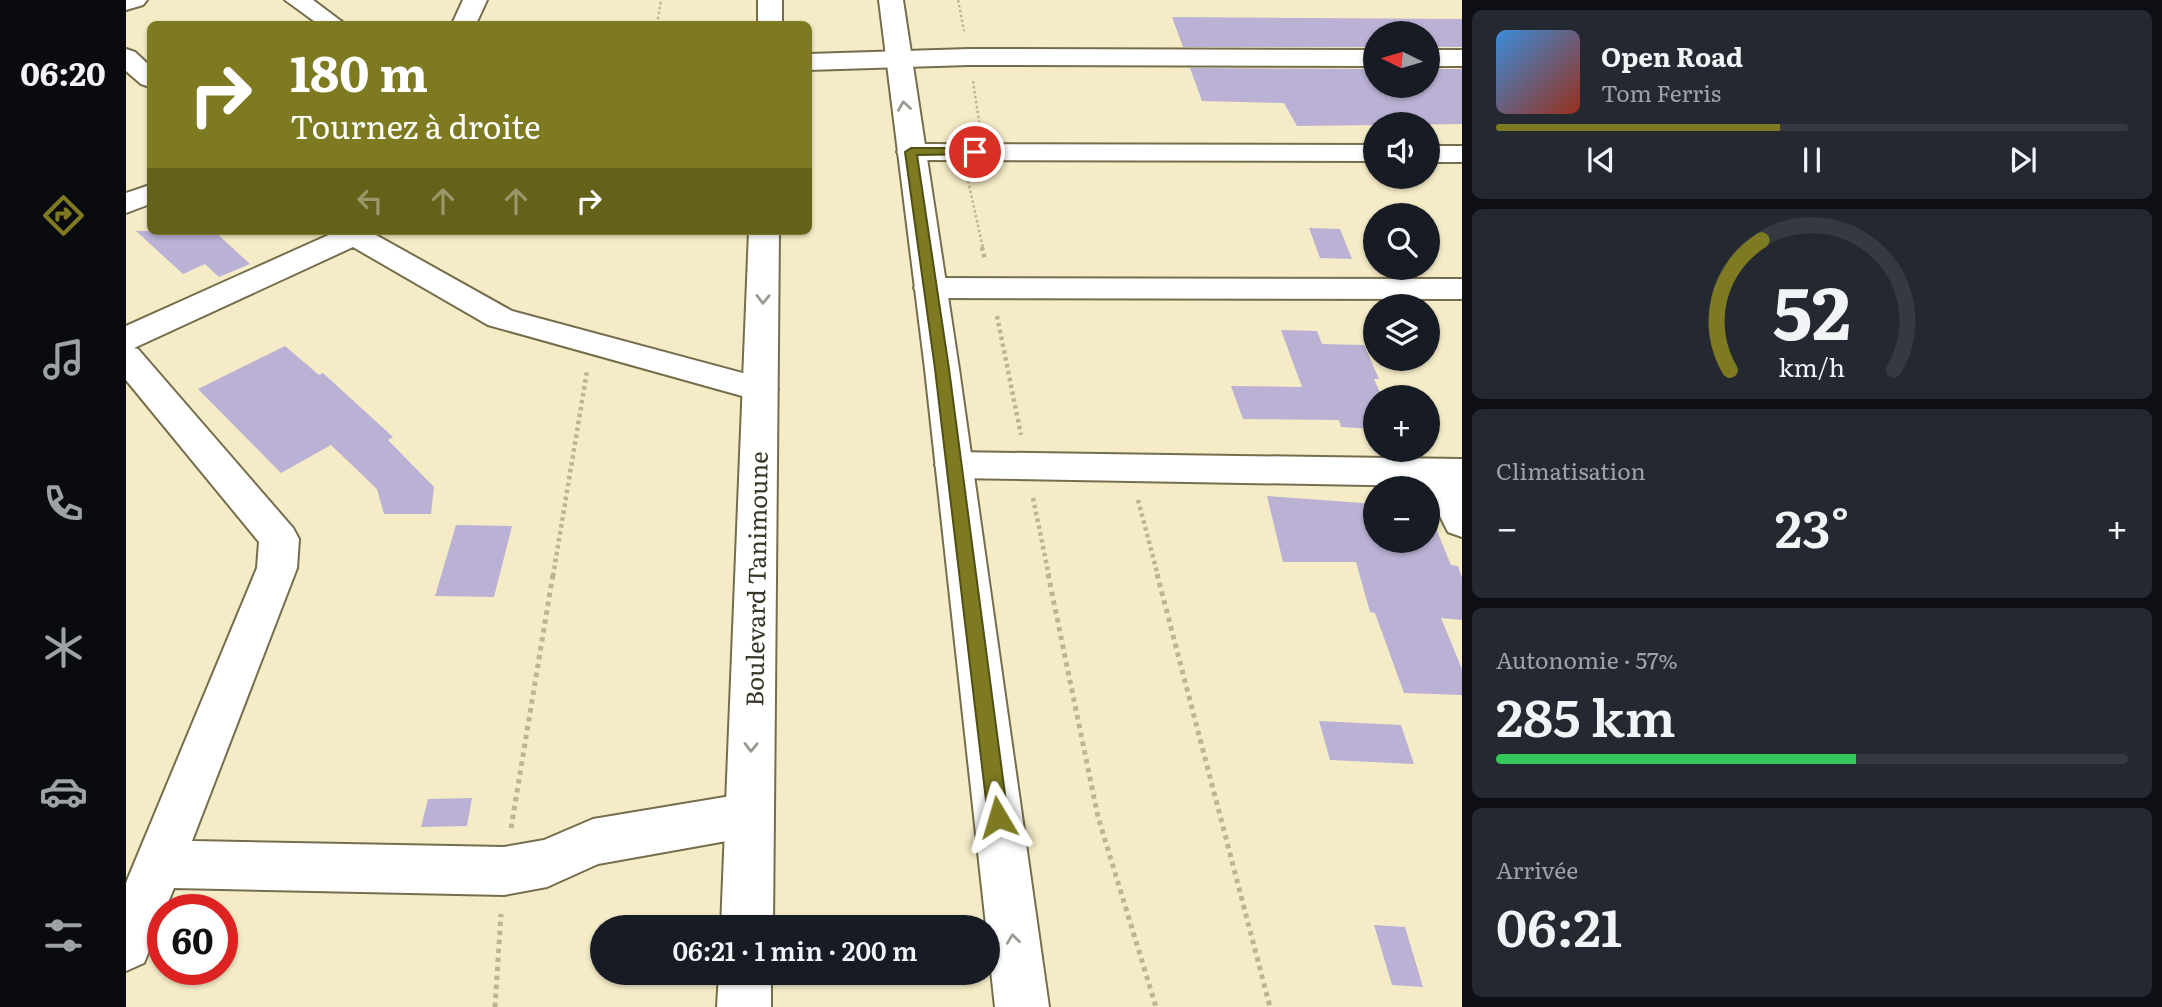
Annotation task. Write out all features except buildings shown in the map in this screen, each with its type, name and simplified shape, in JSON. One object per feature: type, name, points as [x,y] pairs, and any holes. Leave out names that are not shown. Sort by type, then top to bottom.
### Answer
[{"type":"street","points":[[126,3],[135,0]]},
{"type":"street","points":[[297,0],[328,21]]},
{"type":"street","points":[[465,21],[475,0]]},
{"type":"street","points":[[769,21],[770,0]]},
{"type":"street","points":[[891,0],[954,465],[1021,1007]]},
{"type":"street","points":[[126,57],[142,80]]},
{"type":"street","points":[[812,62],[970,57],[1363,58]]},
{"type":"street","points":[[1440,58],[1462,58]]},
{"type":"street","points":[[911,152],[1363,153]]},
{"type":"street","points":[[1440,153],[1462,154]]},
{"type":"street","points":[[126,204],[147,195]]},
{"type":"street","points":[[126,339],[350,235]]},
{"type":"street","points":[[357,235],[500,318],[760,389]]},
{"type":"street","name":"Boulevard Tanimoune","points":[[747,915],[764,235]]},
{"type":"street","points":[[930,288],[1462,289]]},
{"type":"street","points":[[126,357],[279,539],[277,568],[126,945]]},
{"type":"street","points":[[954,465],[1450,472],[1462,522]]},
{"type":"street","points":[[159,864],[504,871],[547,863],[593,842],[749,815]]},
{"type":"street","points":[[744,1007],[745,985]]},
{"type":"path","points":[[658,21],[661,0]]},
{"type":"path","points":[[958,0],[970,57],[980,136],[967,170],[968,189],[991,287],[1098,817],[1156,1007]]},
{"type":"path","points":[[495,1007],[504,871],[592,343]]},
{"type":"path","points":[[1130,467],[1270,1007]]},
{"type":"route","points":[[975,152],[911,152],[942,369],[998,817]]}]
